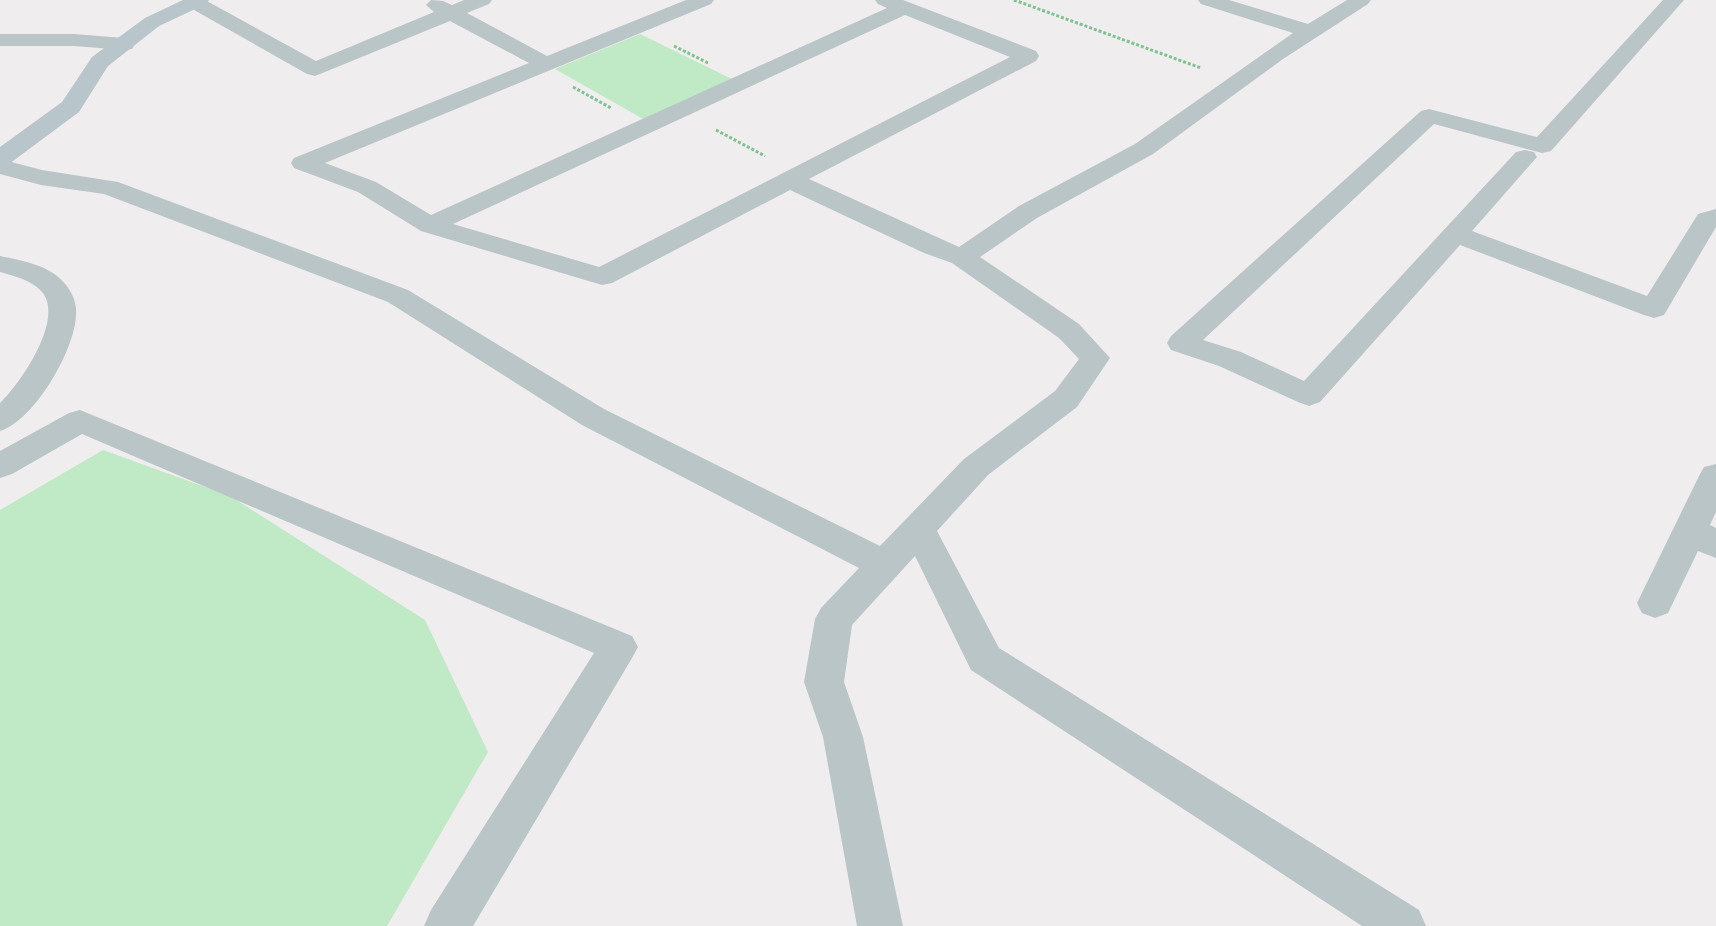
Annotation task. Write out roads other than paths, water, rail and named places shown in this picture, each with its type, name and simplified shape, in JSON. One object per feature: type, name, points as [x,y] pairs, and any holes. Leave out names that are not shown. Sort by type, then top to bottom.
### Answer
[{"type":"street","points":[[426,0],[542,66]]},
{"type":"street","points":[[0,159],[71,107],[89,62],[124,44],[152,22],[196,1],[315,69],[482,0]]},
{"type":"street","points":[[430,225],[745,81],[894,4],[1028,56],[602,277],[430,225],[367,187],[303,163],[704,0]]},
{"type":"street","points":[[1208,0],[1310,32]]},
{"type":"street","points":[[962,256],[1028,212],[1144,149],[1238,81],[1361,0]]},
{"type":"street","points":[[1525,157],[1309,395],[1230,360],[1182,343],[1429,116],[1542,146],[1674,0]]},
{"type":"street","points":[[0,40],[74,40],[124,44]]},
{"type":"street","points":[[0,166],[41,177],[109,187],[399,296],[593,417],[885,565]]},
{"type":"street","points":[[790,180],[934,247],[962,256],[1069,331],[1095,358],[1066,399],[976,467],[834,619],[825,682],[843,737],[880,926]]},
{"type":"street","points":[[1455,234],[1654,309],[1713,220]]},
{"type":"street","points":[[0,264],[41,277],[57,291],[62,304],[61,325],[43,370],[22,399],[0,420]]},
{"type":"street","points":[[0,466],[80,421],[619,647],[447,926]]},
{"type":"street","points":[[1655,603],[1703,537],[1716,476]]},
{"type":"street","points":[[919,529],[984,659],[1403,926]]}]
